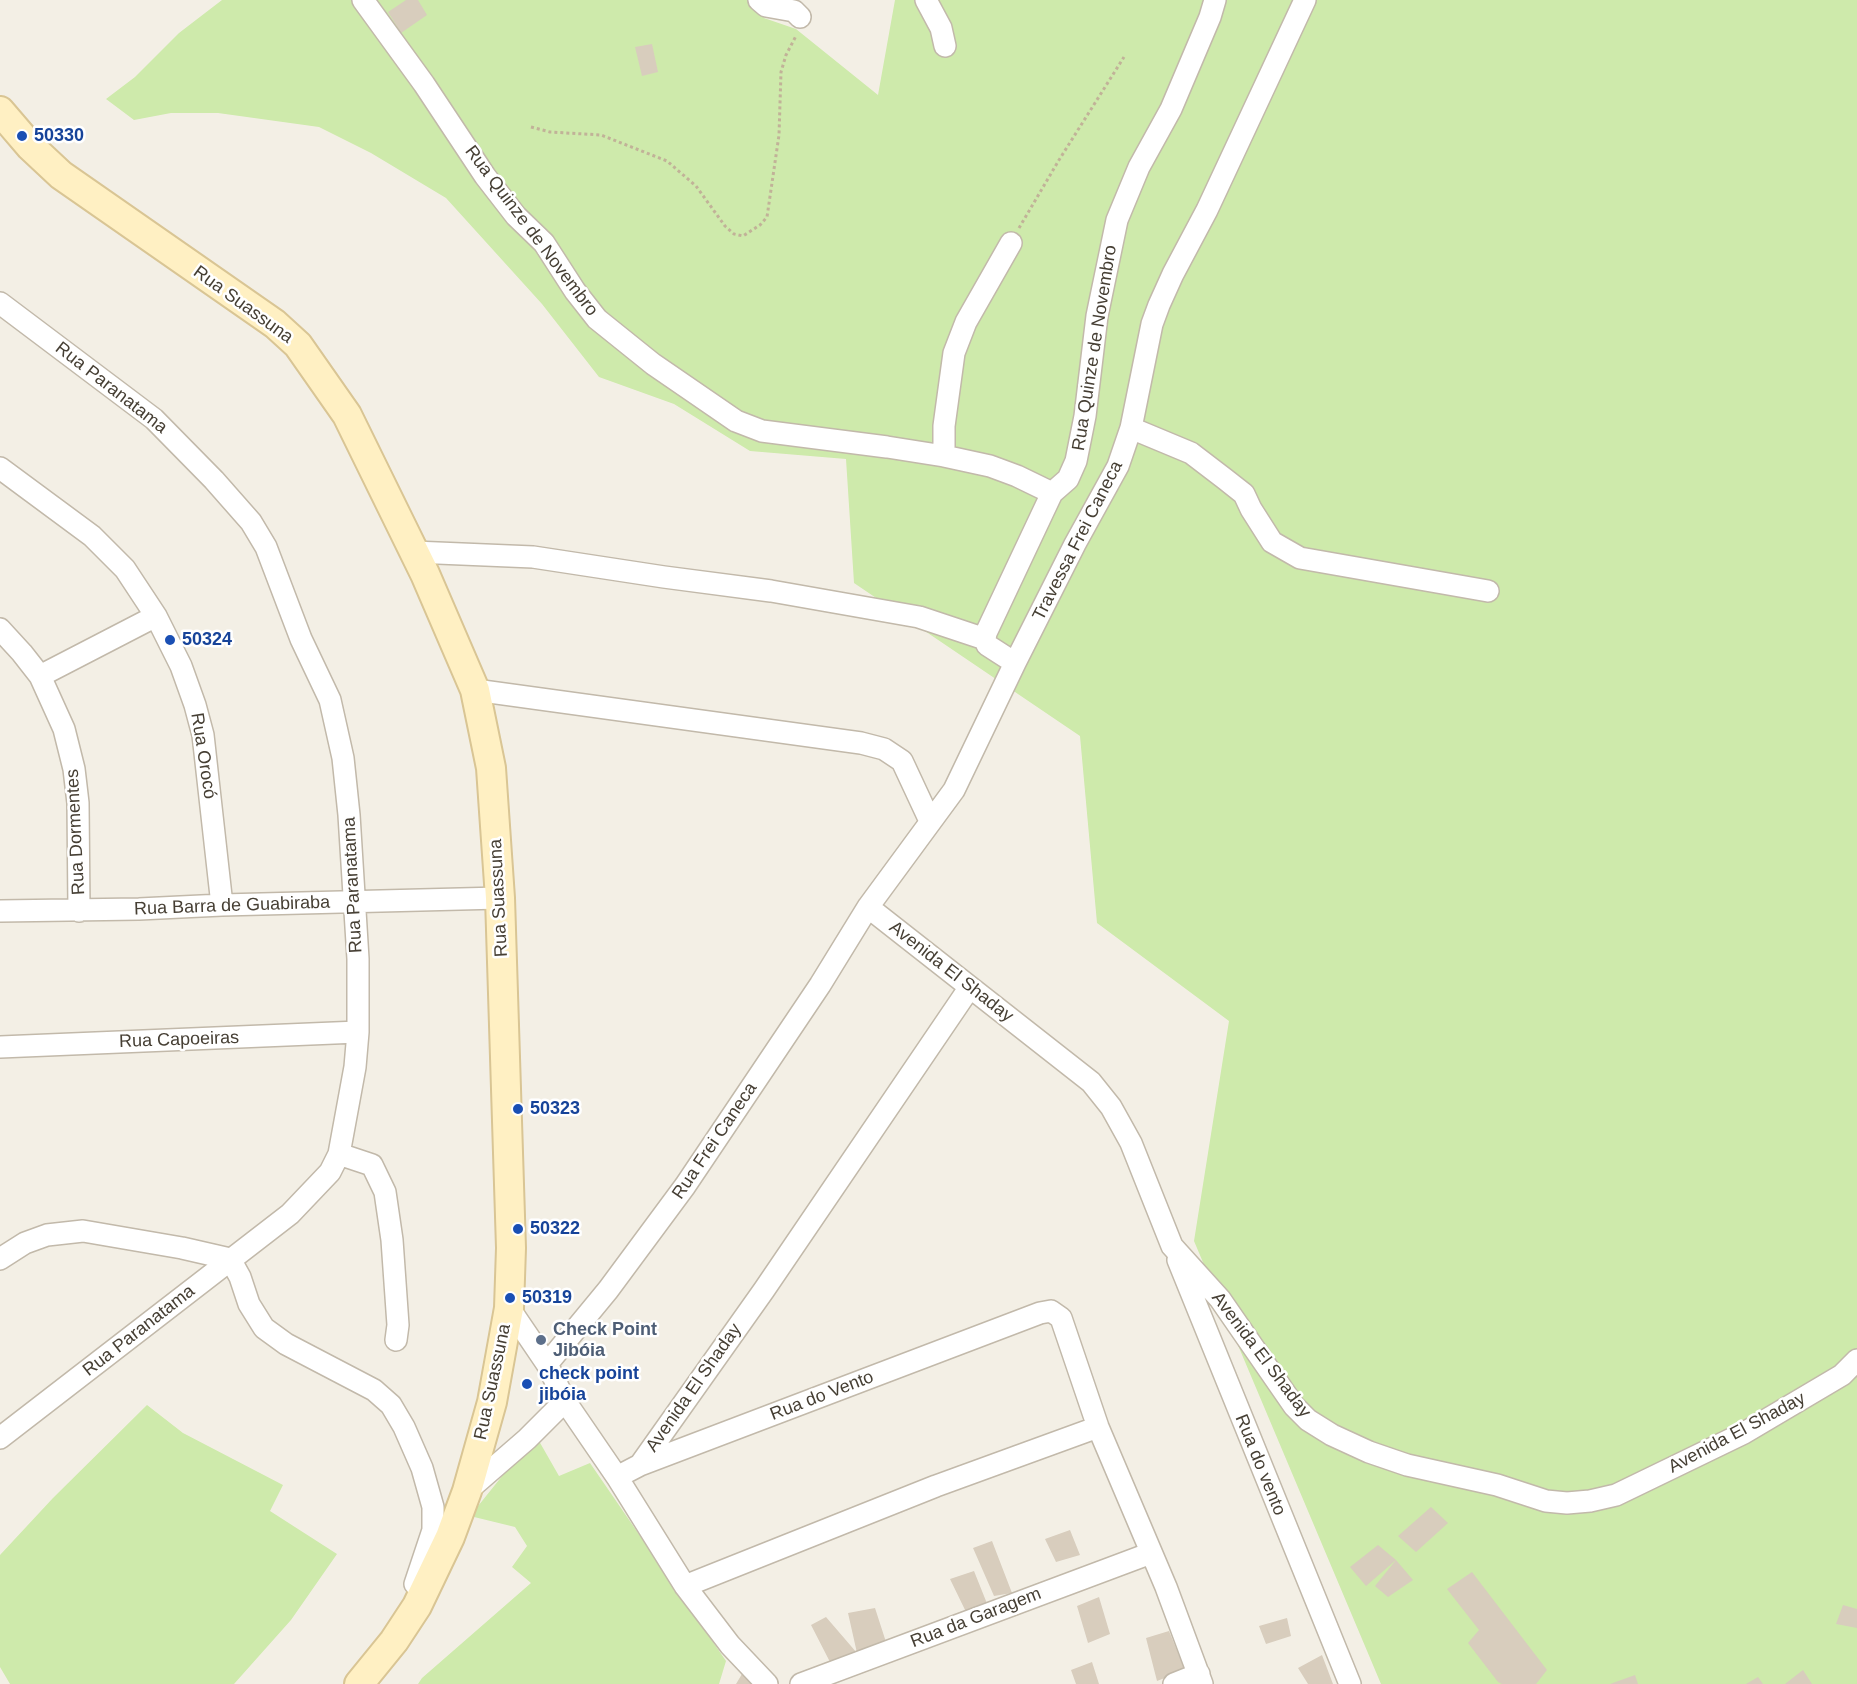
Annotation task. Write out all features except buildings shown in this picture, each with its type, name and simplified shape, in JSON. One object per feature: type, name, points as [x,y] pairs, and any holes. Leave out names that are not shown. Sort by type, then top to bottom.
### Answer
[{"type":"street","name":"Rua Quinze de Novembro","points":[[363,0],[424,84],[485,176],[516,216],[544,243],[575,291],[597,319],[654,364],[736,421],[762,432],[944,456],[990,466],[1052,493]]},
{"type":"street","points":[[759,0],[766,6],[794,11],[800,17]]},
{"type":"street","points":[[926,0],[941,28],[945,46]]},
{"type":"street","name":"Rua Quinze de Novembro","points":[[985,639],[1052,493],[1068,479],[1080,447],[1097,316],[1117,220],[1139,167],[1171,109],[1215,0]]},
{"type":"street","name":"Travessa Frei Caneca","points":[[868,907],[954,790],[1075,544],[1119,466],[1131,428],[1152,324],[1159,306],[1305,0]]},
{"type":"street","name":"Rua Suassuna","points":[[5,129],[61,175],[275,324],[297,345],[347,415],[414,552],[475,690],[491,768],[500,898],[511,1248],[509,1308],[492,1402],[467,1491],[450,1537],[417,1606],[394,1641],[358,1684]]},
{"type":"street","points":[[944,456],[944,426],[954,353],[966,322],[1011,243]]},
{"type":"street","name":"Rua Paranatama","points":[[0,303],[154,419],[251,522],[266,547],[301,639],[330,700],[336,723],[343,758],[349,815],[358,959],[358,1032],[355,1067],[339,1154],[330,1172],[290,1214],[0,1438]]},
{"type":"street","points":[[1131,428],[1191,453],[1225,479],[1244,494],[1272,542],[1300,558],[1488,591]]},
{"type":"street","name":"Rua Orocó","points":[[0,468],[93,536],[125,569],[156,616],[181,666],[203,735],[222,905]]},
{"type":"street","points":[[414,552],[533,558],[771,591],[919,617],[985,639],[985,643],[990,648],[1015,663]]},
{"type":"street","points":[[40,676],[156,616]]},
{"type":"street","name":"Rua Dormentes","points":[[0,629],[40,676],[64,729],[74,769],[78,803],[80,911]]},
{"type":"street","points":[[475,690],[861,743],[884,749],[902,761],[930,821]]},
{"type":"street","name":"Rua Barra de Guabiraba","points":[[0,911],[80,911],[500,898]]},
{"type":"street","name":"Avenida El Shaday","points":[[868,907],[1091,1082],[1111,1107],[1131,1143],[1172,1246],[1220,1299],[1294,1406],[1308,1420],[1332,1435],[1397,1461],[1497,1485],[1546,1501],[1567,1503],[1616,1495],[1744,1433],[1842,1375],[1857,1360]]},
{"type":"street","name":"Rua Frei Caneca","points":[[547,1364],[608,1290],[685,1186],[820,985],[868,907]]},
{"type":"street","name":"Avenida El Shaday","points":[[640,1465],[764,1290],[970,987]]},
{"type":"street","name":"Rua Capoeiras","points":[[0,1047],[358,1032]]},
{"type":"street","points":[[339,1154],[372,1165],[385,1192],[392,1240],[398,1325],[396,1340]]},
{"type":"street","points":[[0,1259],[25,1244],[47,1235],[83,1231],[182,1248],[230,1259],[240,1277],[249,1304],[264,1328],[286,1344],[374,1390],[391,1405],[422,1468],[431,1497],[433,1530],[394,1641]]},
{"type":"street","name":"Rua do vento","points":[[1172,1246],[1350,1684]]},
{"type":"street","points":[[509,1308],[547,1364],[565,1401],[617,1477],[685,1586],[730,1645],[767,1684]]},
{"type":"street","name":"Rua do Vento","points":[[617,1477],[640,1465],[1029,1317],[1051,1311],[1060,1318],[1098,1427]]},
{"type":"street","points":[[467,1491],[565,1401]]},
{"type":"street","points":[[685,1586],[936,1486],[1098,1427],[1201,1679],[1174,1684]]},
{"type":"street","name":"Rua da Garagem","points":[[801,1684],[1151,1553]]},
{"type":"path","points":[[531,127],[550,132],[601,135],[667,161],[696,186],[725,226],[734,234],[743,236],[760,225],[767,217],[779,135],[781,72],[786,55],[801,25],[800,17]]},
{"type":"path","points":[[1011,243],[1059,160],[1124,57]]},
{"type":"green space","points":[[222,0],[755,0],[764,18],[796,29],[878,95],[895,0],[1857,0],[1857,1684],[1381,1684],[1194,1241],[1229,1021],[1097,923],[1080,736],[854,583],[846,459],[750,451],[674,404],[599,377],[542,304],[446,198],[371,153],[319,127],[218,113],[171,113],[134,120],[106,99],[135,77],[179,33]]},
{"type":"green space","points":[[147,1405],[183,1433],[283,1485],[270,1511],[337,1554],[291,1620],[234,1684],[10,1684],[0,1667],[0,1555],[53,1498]]},
{"type":"green space","points":[[539,1441],[559,1476],[590,1463],[726,1661],[719,1684],[418,1684],[422,1678],[531,1583],[512,1567],[527,1546],[515,1527],[470,1516],[511,1465]]},
{"type":"place","name":"50330","points":[[22,136]]},
{"type":"place","name":"50324","points":[[170,640]]},
{"type":"place","name":"50323","points":[[518,1109]]},
{"type":"place","name":"50322","points":[[518,1229]]},
{"type":"place","name":"50319","points":[[510,1298]]},
{"type":"place","name":"Check Point Jibóia","points":[[541,1340]]},
{"type":"place","name":"check point jibóia","points":[[527,1384]]}]
